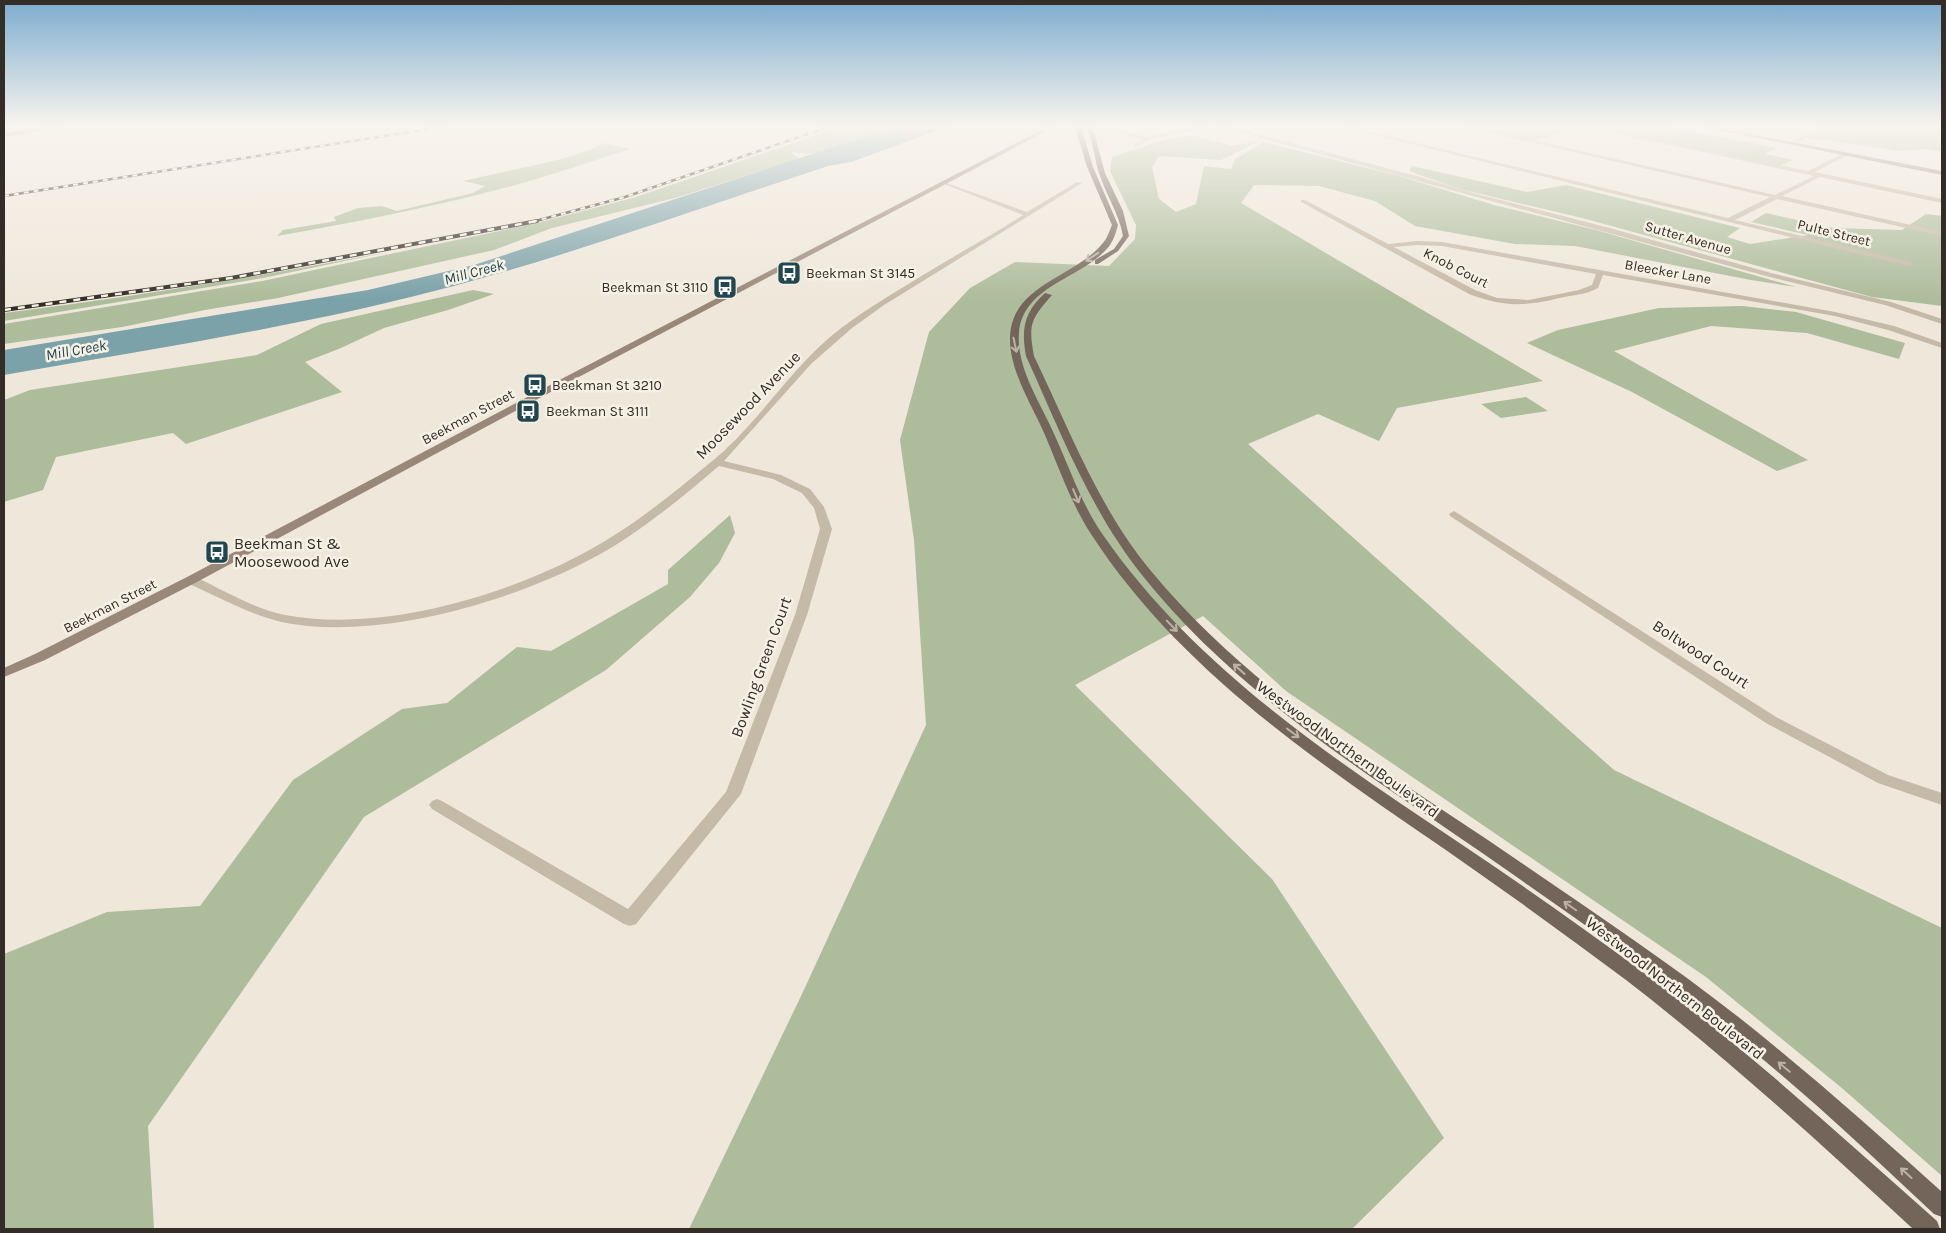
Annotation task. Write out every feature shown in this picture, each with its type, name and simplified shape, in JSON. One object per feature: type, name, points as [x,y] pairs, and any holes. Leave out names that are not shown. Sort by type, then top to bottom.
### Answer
[{"type":"main road","name":"Beekman Street","points":[[4,673],[40,657],[191,580],[572,377],[943,185]]},
{"type":"main road","name":"Westwood Northern Boulevard","points":[[1097,185],[1115,225],[1115,233],[1106,248],[1040,292],[1024,306],[1015,324],[1013,336],[1022,371],[1081,508],[1119,565],[1147,600],[1201,656],[1256,705],[1328,760],[1582,937],[1664,999],[1773,1088],[1928,1229]]},
{"type":"main road","name":"Westwood Northern Boulevard","points":[[1107,185],[1123,218],[1126,236],[1112,254],[1042,299],[1028,320],[1025,335],[1030,356],[1099,503],[1145,572],[1178,610],[1270,696],[1330,742],[1514,866],[1652,963],[1743,1032],[1846,1119],[1942,1206]]},
{"type":"street","points":[[950,185],[1028,215]]},
{"type":"street","name":"Moosewood Avenue","points":[[191,580],[264,612],[304,622],[355,623],[434,611],[526,582],[594,552],[656,511],[716,462],[757,420],[804,366],[850,325],[1077,185]]},
{"type":"street","name":"Sutter Avenue","points":[[1435,185],[1617,232],[1750,270],[1886,304],[1942,322]]},
{"type":"street","name":"Pulte Street","points":[[1583,185],[1908,264]]},
{"type":"street","points":[[1726,185],[1942,234]]},
{"type":"street","points":[[1729,220],[1800,185]]},
{"type":"street","points":[[1867,185],[1942,200]]},
{"type":"street","name":"Knob Court","points":[[1303,202],[1472,292],[1490,299],[1530,304],[1590,289],[1594,286],[1600,273]]},
{"type":"street","name":"Bleecker Lane","points":[[1386,246],[1417,243],[1442,244],[1854,318],[1891,328],[1942,346]]},
{"type":"street","name":"Bowling Green Court","points":[[437,805],[630,919],[733,794],[801,615],[826,529],[819,507],[806,491],[777,477],[716,462]]},
{"type":"street","name":"Boltwood Court","points":[[1454,514],[1771,720],[1883,779],[1942,799]]},
{"type":"green space","points":[[479,185],[517,185],[395,214],[277,236],[283,230],[336,221],[334,217],[358,208],[382,206],[397,211],[473,193],[485,186]]},
{"type":"green space","points":[[672,185],[718,185],[675,198],[552,228],[494,250],[278,298],[205,310],[122,327],[4,344],[4,324],[262,281],[537,223],[636,197]]},
{"type":"green space","points":[[1117,185],[1156,185],[1159,199],[1176,212],[1196,204],[1200,185],[1427,185],[1494,205],[1596,230],[1796,287],[1575,246],[1515,244],[1415,226],[1375,201],[1319,186],[1254,185],[1241,203],[1543,381],[1397,408],[1379,441],[1318,414],[1248,444],[1614,770],[1942,928],[1942,1176],[1843,1089],[1706,977],[1286,691],[1203,616],[1075,685],[1272,879],[1444,1138],[1352,1229],[689,1229],[802,994],[926,725],[914,540],[900,440],[929,332],[970,288],[1015,262],[1109,266],[1135,239],[1136,225]]},
{"type":"green space","points":[[1447,185],[1494,185],[1527,192],[1566,185],[1740,228],[1727,237],[1750,244],[1808,235],[1751,222],[1766,213],[1833,228],[1902,230],[1926,214],[1942,216],[1942,306],[1872,297],[1582,218]]},
{"type":"green space","points":[[388,252],[263,278],[4,321],[4,313],[196,286]]},
{"type":"green space","points":[[473,290],[494,294],[448,310],[384,328],[305,362],[342,392],[186,444],[173,433],[56,457],[43,490],[4,502],[4,400],[30,390],[257,355],[321,324]]},
{"type":"green space","points":[[1742,306],[1796,312],[1905,343],[1899,359],[1807,333],[1711,326],[1614,351],[1808,460],[1777,471],[1632,392],[1527,343],[1558,330],[1659,308]]},
{"type":"green space","points":[[1526,397],[1548,411],[1501,418],[1481,404]]},
{"type":"green space","points":[[730,515],[735,533],[719,563],[690,597],[606,670],[364,817],[148,1126],[154,1229],[4,1229],[4,954],[107,912],[200,906],[293,780],[402,709],[447,703],[517,647],[551,651],[668,584],[668,570]]},
{"type":"water","name":"Mill Creek","points":[[719,185],[772,185],[507,271],[405,299],[291,324],[4,375],[4,350],[368,290],[474,265]]},
{"type":"railway","points":[[4,196],[77,185]]},
{"type":"railway","points":[[533,222],[625,197],[661,185]]},
{"type":"railway","points":[[533,222],[537,221]]},
{"type":"railway","points":[[4,310],[231,278],[533,222]]},
{"type":"place","name":"Beekman St 3145","points":[[789,273]]},
{"type":"place","name":"Beekman St 3110","points":[[725,287]]},
{"type":"place","name":"Beekman St 3210","points":[[535,385]]},
{"type":"place","name":"Beekman St 3111","points":[[528,411]]},
{"type":"place","name":"Beekman St & Moosewood Ave","points":[[217,552]]}]
